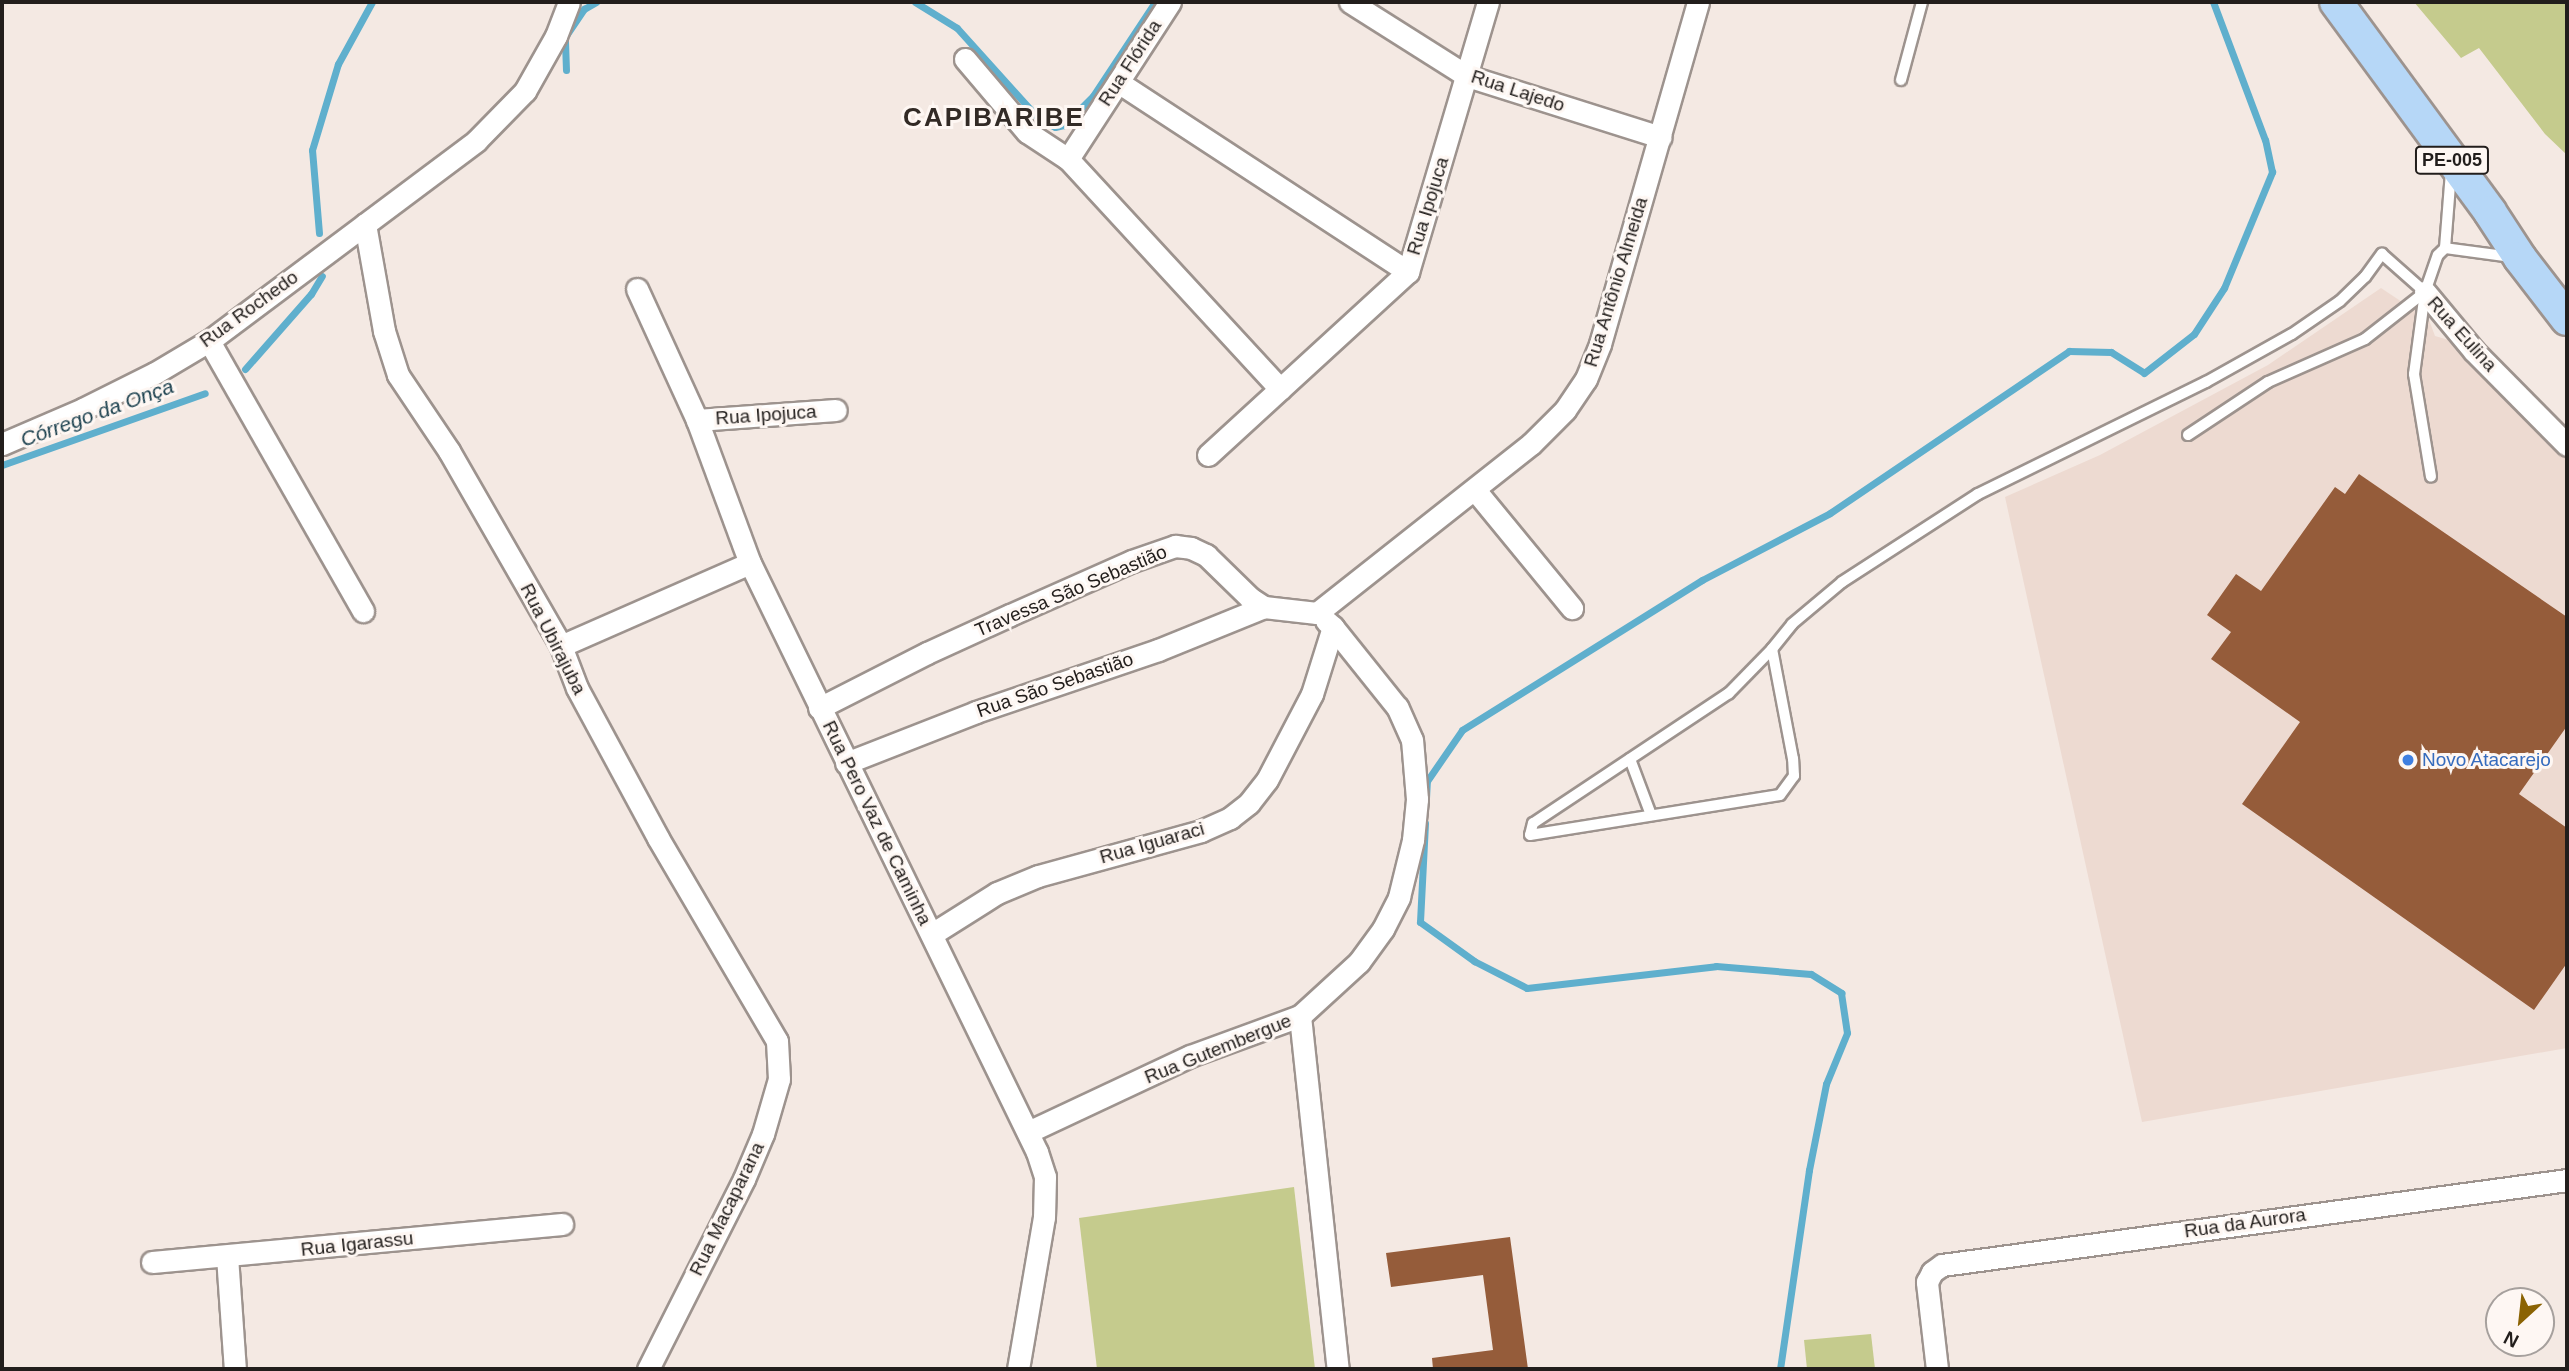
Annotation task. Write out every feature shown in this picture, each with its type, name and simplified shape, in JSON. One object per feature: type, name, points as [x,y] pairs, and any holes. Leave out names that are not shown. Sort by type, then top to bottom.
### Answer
[{"type":"main road","name":"PE-005","points":[[2336,2],[2567,319]]},
{"type":"street","name":"Rua Rochedo","points":[[2,444],[107,397],[209,341],[476,141],[525,91],[569,2]]},
{"type":"street","name":"Rua Flórida","points":[[1068,159],[1170,2]]},
{"type":"street","name":"Rua Lajedo","points":[[1350,2],[1467,76],[1661,137]]},
{"type":"street","name":"Rua Ipojuca","points":[[1208,456],[1408,272],[1488,2]]},
{"type":"street","name":"Rua Antônio Almeida","points":[[1325,620],[1531,444],[1565,410],[1586,379],[1600,344],[1698,2]]},
{"type":"street","points":[[965,59],[1027,132],[1068,159],[1280,389]]},
{"type":"street","points":[[1118,82],[1408,272]]},
{"type":"street","name":"Rua Ubirajuba","points":[[365,224],[384,331],[398,375],[449,451],[561,646],[577,688],[658,838],[777,1041]]},
{"type":"street","name":"Rua Pero Vaz de Caminha","points":[[637,289],[697,420],[750,563],[1042,1165],[1045,1195],[1018,1369]]},
{"type":"street","name":"Rua Eulina","points":[[2425,292],[2474,351],[2567,446]]},
{"type":"street","points":[[209,341],[363,611]]},
{"type":"street","name":"Rua Ipojuca","points":[[697,420],[836,410]]},
{"type":"street","points":[[1475,490],[1572,608]]},
{"type":"street","name":"Travessa São Sebastião","points":[[820,708],[1010,615],[1132,561],[1175,547],[1191,548],[1206,555],[1250,598],[1264,607]]},
{"type":"street","points":[[561,646],[750,563]]},
{"type":"street","points":[[1264,607],[1325,620]]},
{"type":"street","name":"Rua São Sebastião","points":[[846,764],[976,712],[1170,646],[1264,607]]},
{"type":"street","name":"Rua Iguaraci","points":[[932,934],[997,893],[1038,876],[1201,831],[1230,818],[1249,803],[1267,780],[1297,728],[1312,694],[1325,620]]},
{"type":"street","name":"Rua Gutembergue","points":[[1028,1132],[1190,1056],[1300,1016],[1359,962],[1392,914],[1408,870],[1417,799],[1412,740],[1406,724],[1384,689],[1325,620]]},
{"type":"street","points":[[1300,1016],[1338,1369]]},
{"type":"street","name":"Rua Macaparana","points":[[648,1369],[744,1179],[763,1134],[779,1079],[777,1041]]},
{"type":"street","name":"Rua da Aurora","points":[[1937,1369],[1928,1278],[1937,1268],[1952,1262],[2567,1180]]},
{"type":"street","name":"Rua Igarassu","points":[[152,1262],[562,1224]]},
{"type":"street","points":[[227,1256],[235,1369]]},
{"type":"lane","points":[[1901,80],[1922,2]]},
{"type":"lane","name":"Rua Eulina","points":[[2425,292],[2438,255],[2445,248],[2452,159]]},
{"type":"lane","points":[[2445,248],[2520,258]]},
{"type":"lane","points":[[1772,649],[1794,776],[1780,795],[1530,835],[1533,823],[1729,694],[1792,624],[1842,582],[1979,494],[2206,382],[2292,334],[2340,301],[2365,277],[2382,254],[2425,292]]},
{"type":"lane","points":[[2188,435],[2268,382],[2365,339],[2425,292]]},
{"type":"lane","points":[[2425,292],[2414,374],[2431,477]]},
{"type":"lane","points":[[1630,759],[1651,816]]},
{"type":"shaded area","points":[[2381,288],[2429,320],[2435,336],[2459,343],[2567,456],[2567,1048],[2142,1122],[2005,497],[2100,455],[2268,365]]},
{"type":"green space","points":[[2414,2],[2567,2],[2567,155],[2545,134],[2479,48],[2461,58]]},
{"type":"green space","points":[[1294,1187],[1315,1369],[1097,1369],[1079,1218]]},
{"type":"green space","points":[[1871,1334],[1875,1369],[1807,1369],[1804,1340]]},
{"type":"building","name":"Novo Atacarejo","points":[[2359,474],[2567,617],[2567,726],[2519,794],[2567,828],[2567,963],[2534,1010],[2242,804],[2300,722],[2211,659],[2231,632],[2207,615],[2236,574],[2261,591],[2335,487],[2345,494]]},
{"type":"building","points":[[1510,1237],[1528,1369],[1433,1369],[1432,1358],[1493,1350],[1483,1275],[1391,1287],[1386,1253]]},
{"type":"waterway","points":[[319,233],[312,150],[338,64],[372,2]]},
{"type":"waterway","points":[[566,70],[565,37],[584,9],[596,2]]},
{"type":"waterway","points":[[915,2],[957,28],[1038,118],[1055,127],[1064,125],[1093,96],[1155,2]]},
{"type":"waterway","points":[[1426,798],[1427,781],[1462,730],[1702,580],[1830,513],[2069,351],[2111,352],[2144,373],[2194,334],[2224,288],[2272,172],[2265,140],[2213,2]]},
{"type":"waterway","points":[[245,369],[311,294],[322,276]]},
{"type":"waterway","name":"Córrego da Onça","points":[[2,465],[205,393]]},
{"type":"waterway","points":[[1425,823],[1420,922],[1474,961],[1527,988],[1716,966],[1811,974],[1841,993],[1847,1033],[1826,1084],[1809,1170],[1780,1369]]},
{"type":"place","name":"Novo Atacarejo","points":[[2408,760]]},
{"type":"district","name":"CAPIBARIBE","points":[[994,118]]}]
